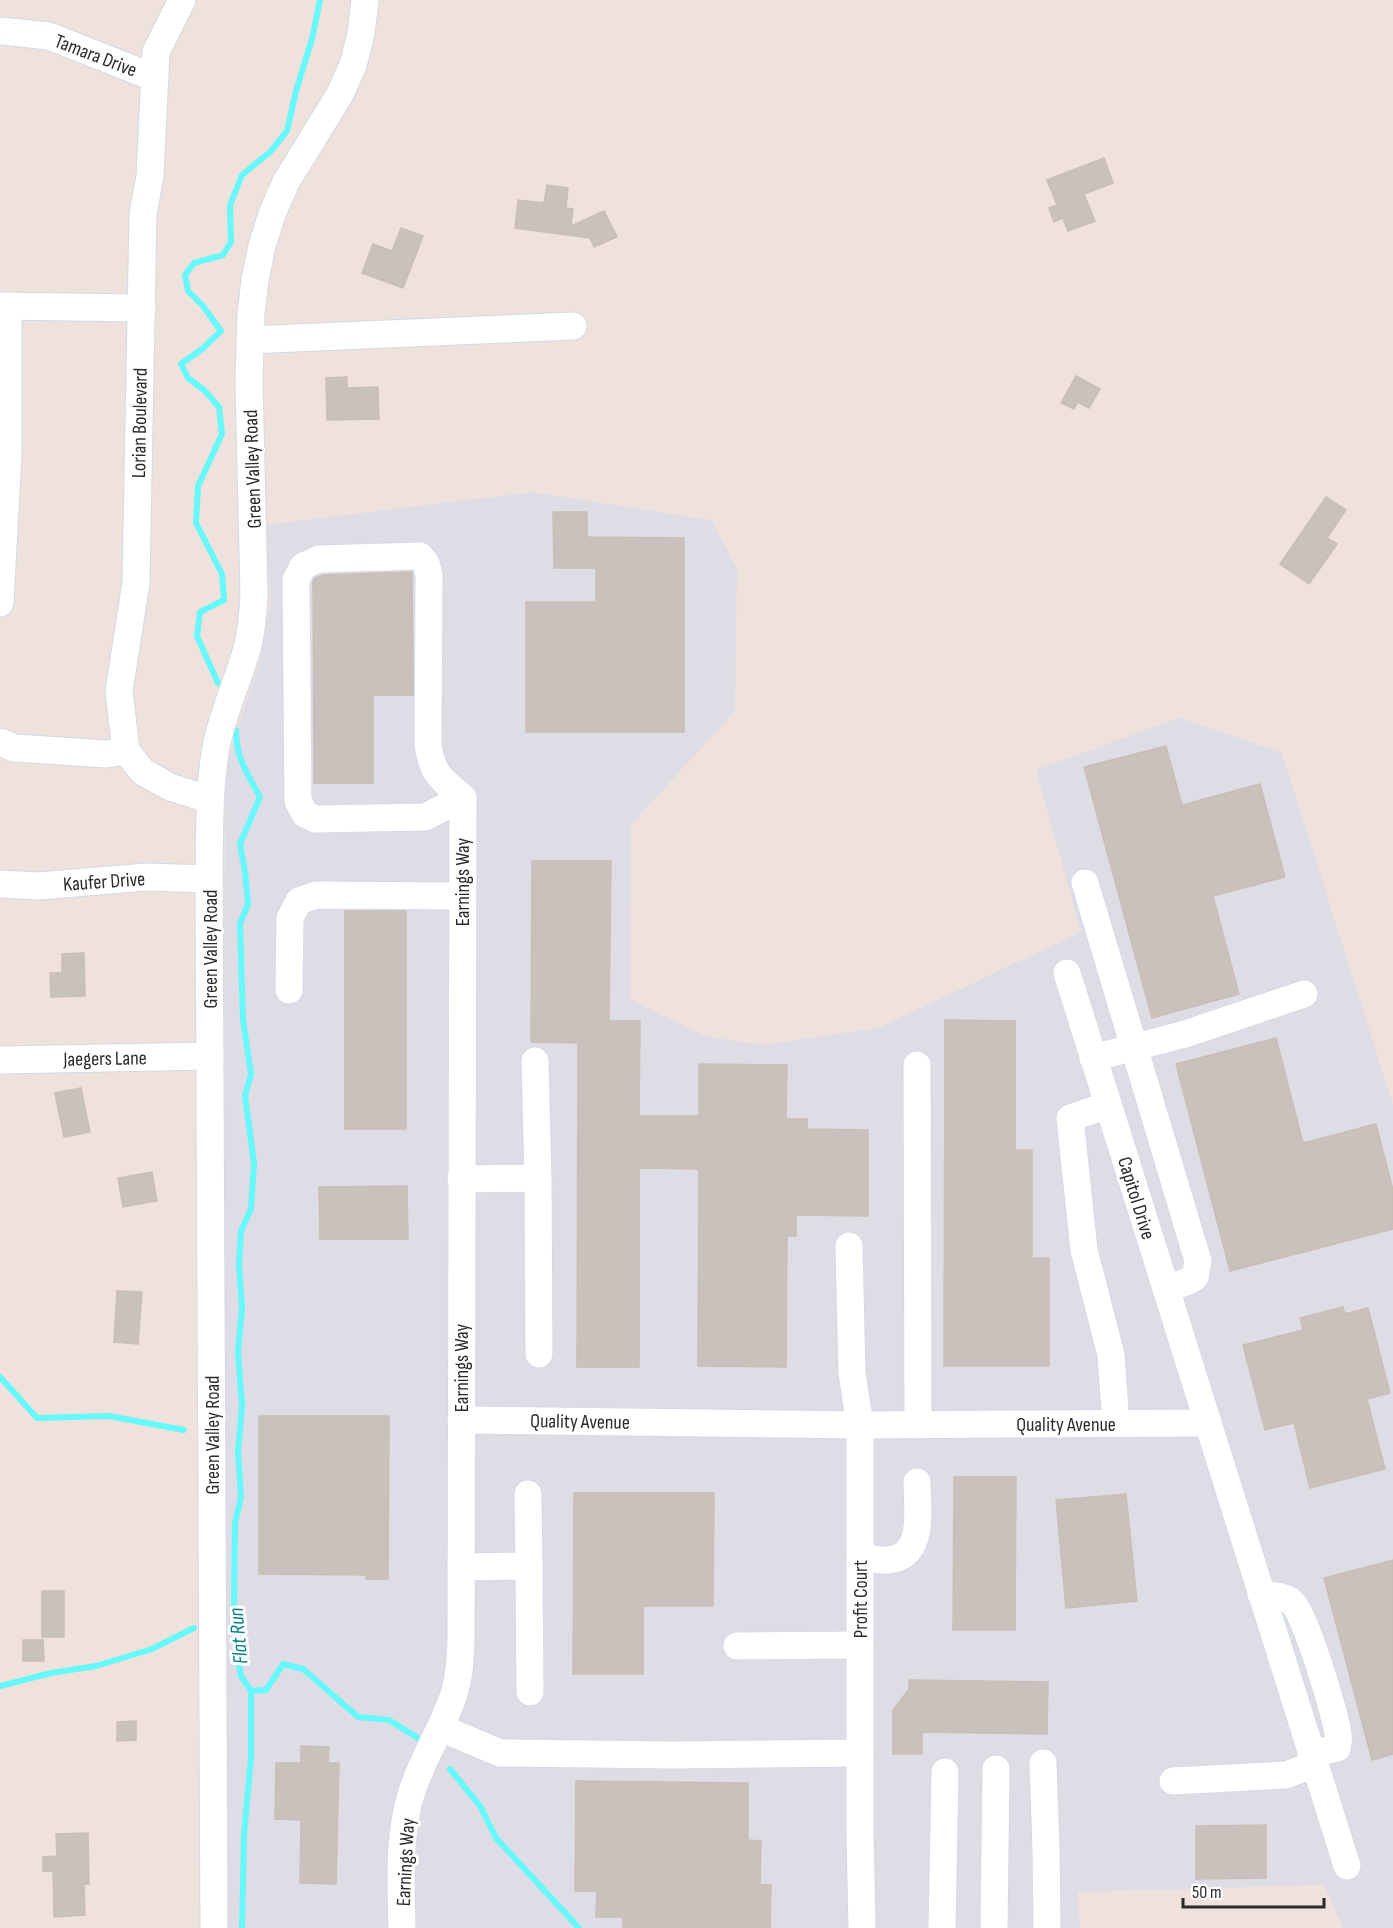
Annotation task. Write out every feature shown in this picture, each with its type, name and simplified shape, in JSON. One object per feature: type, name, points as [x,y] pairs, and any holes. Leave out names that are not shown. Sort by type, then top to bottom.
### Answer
[{"type":"street","name":"Lorian Boulevard","points":[[126,751],[119,691],[136,583],[143,214],[150,176],[156,52],[182,0]]},
{"type":"street","name":"Green Valley Road","points":[[214,1928],[210,797],[214,756],[220,728],[253,622],[249,381],[255,280],[272,214],[286,182],[340,94],[353,65],[361,34],[365,0]]},
{"type":"street","name":"Tamara Drive","points":[[0,31],[49,36],[155,78]]},
{"type":"street","points":[[0,603],[8,454],[4,306],[142,308]]},
{"type":"street","points":[[250,340],[573,326]]},
{"type":"street","points":[[420,556],[426,563],[429,575],[428,745],[430,758],[434,773],[463,798],[425,817],[315,819],[306,814],[298,801],[297,765],[296,580],[303,566],[319,559],[420,556]]},
{"type":"street","points":[[0,741],[14,748],[108,754],[126,751],[143,772],[170,787],[210,797]]},
{"type":"street","name":"Earnings Way","points":[[402,1928],[401,1870],[406,1814],[412,1789],[455,1692],[460,1666],[463,798]]},
{"type":"street","name":"Kaufer Drive","points":[[0,884],[39,886],[146,877],[209,879]]},
{"type":"street","points":[[1085,883],[1198,1261],[1195,1277],[1166,1289]]},
{"type":"street","points":[[289,990],[290,918],[299,901],[316,895],[462,896]]},
{"type":"street","name":"Capitol Drive","points":[[1067,973],[1208,1423]]},
{"type":"street","points":[[1093,1058],[1185,1034],[1304,994]]},
{"type":"street","name":"Jaegers Lane","points":[[0,1060],[210,1056]]},
{"type":"street","points":[[535,1061],[539,1354]]},
{"type":"street","points":[[917,1065],[918,1425]]},
{"type":"street","points":[[1108,1105],[1070,1118],[1084,1250],[1111,1355],[1116,1423]]},
{"type":"street","points":[[1124,1156],[1162,1140]]},
{"type":"street","points":[[461,1179],[538,1178]]},
{"type":"street","name":"Profit Court","points":[[849,1246],[852,1373],[860,1425],[862,1928]]},
{"type":"street","name":"Quality Avenue","points":[[461,1420],[860,1425],[1208,1423]]},
{"type":"street","points":[[1208,1423],[1261,1594],[1321,1755],[1347,1866]]},
{"type":"street","points":[[860,1557],[888,1560],[909,1551],[918,1530],[917,1482]]},
{"type":"street","points":[[528,1494],[530,1692]]},
{"type":"street","points":[[461,1567],[529,1566]]},
{"type":"street","points":[[1173,1780],[1286,1775],[1321,1755],[1338,1734],[1326,1687],[1307,1631],[1294,1603],[1283,1597],[1261,1594]]},
{"type":"street","points":[[737,1646],[860,1645]]},
{"type":"street","points":[[441,1728],[500,1753],[684,1755],[861,1763]]},
{"type":"street","points":[[1043,1763],[1047,1928]]},
{"type":"street","points":[[994,1928],[996,1769]]},
{"type":"street","points":[[942,1928],[945,1772]]},
{"type":"shaded area","points":[[532,492],[711,520],[737,568],[735,711],[631,825],[630,999],[705,1036],[762,1045],[878,1028],[1081,932],[1036,770],[1179,718],[1282,753],[1393,1105],[1393,1928],[1343,1928],[1324,1885],[1078,1892],[1080,1928],[221,1928],[225,767],[259,665],[271,602],[265,525]]},
{"type":"building","points":[[1104,158],[1113,183],[1084,194],[1095,221],[1068,231],[1063,218],[1054,222],[1049,208],[1057,205],[1047,180]]},
{"type":"building","points":[[547,185],[568,188],[566,208],[573,209],[571,226],[604,211],[617,237],[594,247],[590,238],[515,228],[518,200],[544,203]]},
{"type":"building","points":[[401,228],[423,236],[403,288],[362,273],[373,244],[392,251]]},
{"type":"building","points":[[1076,376],[1100,389],[1089,408],[1078,402],[1074,409],[1061,403]]},
{"type":"building","points":[[347,377],[347,388],[378,387],[379,419],[327,420],[326,378]]},
{"type":"building","points":[[1326,497],[1346,510],[1327,538],[1337,544],[1309,584],[1280,564]]},
{"type":"building","points":[[553,512],[587,512],[587,537],[684,538],[684,732],[526,732],[526,602],[596,602],[596,568],[554,568]]},
{"type":"building","points":[[412,572],[413,695],[373,695],[373,783],[314,783],[313,582],[315,578],[323,575]]},
{"type":"building","points":[[1166,746],[1182,805],[1260,784],[1285,877],[1213,896],[1239,994],[1152,1018],[1084,767]]},
{"type":"building","points":[[532,861],[611,861],[609,1021],[640,1021],[639,1116],[699,1116],[699,1064],[787,1065],[786,1119],[807,1119],[807,1129],[868,1130],[868,1216],[796,1215],[796,1236],[787,1236],[786,1367],[698,1366],[699,1169],[639,1168],[639,1367],[577,1367],[578,1043],[531,1042]]},
{"type":"building","points":[[345,911],[406,911],[406,1129],[345,1129]]},
{"type":"building","points":[[84,953],[85,996],[51,997],[50,973],[62,973],[62,954]]},
{"type":"building","points":[[945,1020],[1015,1021],[1015,1150],[1032,1150],[1032,1258],[1049,1258],[1049,1366],[944,1366]]},
{"type":"building","points":[[1276,1038],[1303,1143],[1376,1124],[1393,1190],[1393,1229],[1230,1271],[1176,1064]]},
{"type":"building","points":[[81,1088],[90,1132],[64,1137],[55,1093]]},
{"type":"building","points":[[152,1172],[157,1201],[123,1207],[118,1178]]},
{"type":"building","points":[[407,1186],[408,1239],[320,1239],[319,1187]]},
{"type":"building","points":[[117,1291],[142,1292],[138,1344],[114,1342]]},
{"type":"building","points":[[1343,1307],[1345,1314],[1368,1308],[1390,1393],[1367,1399],[1385,1469],[1310,1488],[1294,1423],[1265,1430],[1243,1345],[1303,1330],[1300,1318]]},
{"type":"building","points":[[259,1416],[389,1416],[388,1579],[366,1579],[366,1575],[259,1574]]},
{"type":"building","points":[[954,1477],[1016,1477],[1015,1630],[953,1630]]},
{"type":"building","points":[[574,1493],[714,1493],[713,1606],[643,1606],[643,1674],[573,1674]]},
{"type":"building","points":[[1126,1494],[1137,1601],[1066,1608],[1056,1500]]},
{"type":"building","points":[[1393,1560],[1393,1754],[1372,1760],[1324,1578]]},
{"type":"building","points":[[42,1591],[64,1591],[64,1637],[42,1637]]},
{"type":"building","points":[[23,1640],[43,1640],[44,1661],[23,1661]]},
{"type":"building","points":[[909,1680],[1048,1682],[1047,1734],[922,1732],[922,1754],[893,1754],[893,1710],[909,1689]]},
{"type":"building","points":[[136,1721],[136,1740],[117,1741],[117,1722]]},
{"type":"building","points":[[301,1746],[329,1747],[328,1763],[339,1763],[336,1884],[300,1883],[301,1820],[275,1819],[276,1763],[301,1763]]},
{"type":"building","points":[[576,1781],[748,1783],[748,1840],[761,1841],[760,1885],[771,1885],[770,1928],[623,1928],[623,1917],[596,1917],[597,1891],[575,1891]]},
{"type":"building","points":[[1266,1825],[1266,1878],[1196,1879],[1196,1826]]},
{"type":"building","points":[[88,1833],[89,1884],[84,1884],[85,1915],[54,1917],[53,1871],[43,1871],[43,1857],[57,1856],[56,1834]]},
{"type":"waterway","points":[[218,683],[197,636],[200,612],[224,600],[222,574],[196,523],[198,486],[222,434],[219,407],[204,390],[188,378],[181,364],[221,331],[203,306],[188,291],[185,275],[194,263],[223,255],[231,242],[230,205],[242,175],[270,152],[287,131],[320,0]]},
{"type":"waterway","points":[[236,730],[240,757],[260,797],[240,844],[248,904],[240,924],[243,1020],[251,1074],[245,1096],[254,1163],[251,1209],[241,1231],[239,1264],[242,1308],[238,1352],[242,1406],[238,1452],[241,1497],[235,1523],[236,1649],[241,1676],[251,1691],[266,1690],[283,1664],[303,1669],[358,1717],[389,1720],[418,1738]]},
{"type":"waterway","name":"Flat Run","points":[[0,1377],[37,1418],[109,1416],[184,1430]]},
{"type":"waterway","points":[[0,1686],[51,1673],[96,1666],[152,1649],[194,1628]]},
{"type":"waterway","points":[[242,1928],[244,1834],[251,1758],[251,1691]]},
{"type":"waterway","name":"Flat Run","points":[[450,1769],[480,1806],[496,1838],[579,1928]]}]
